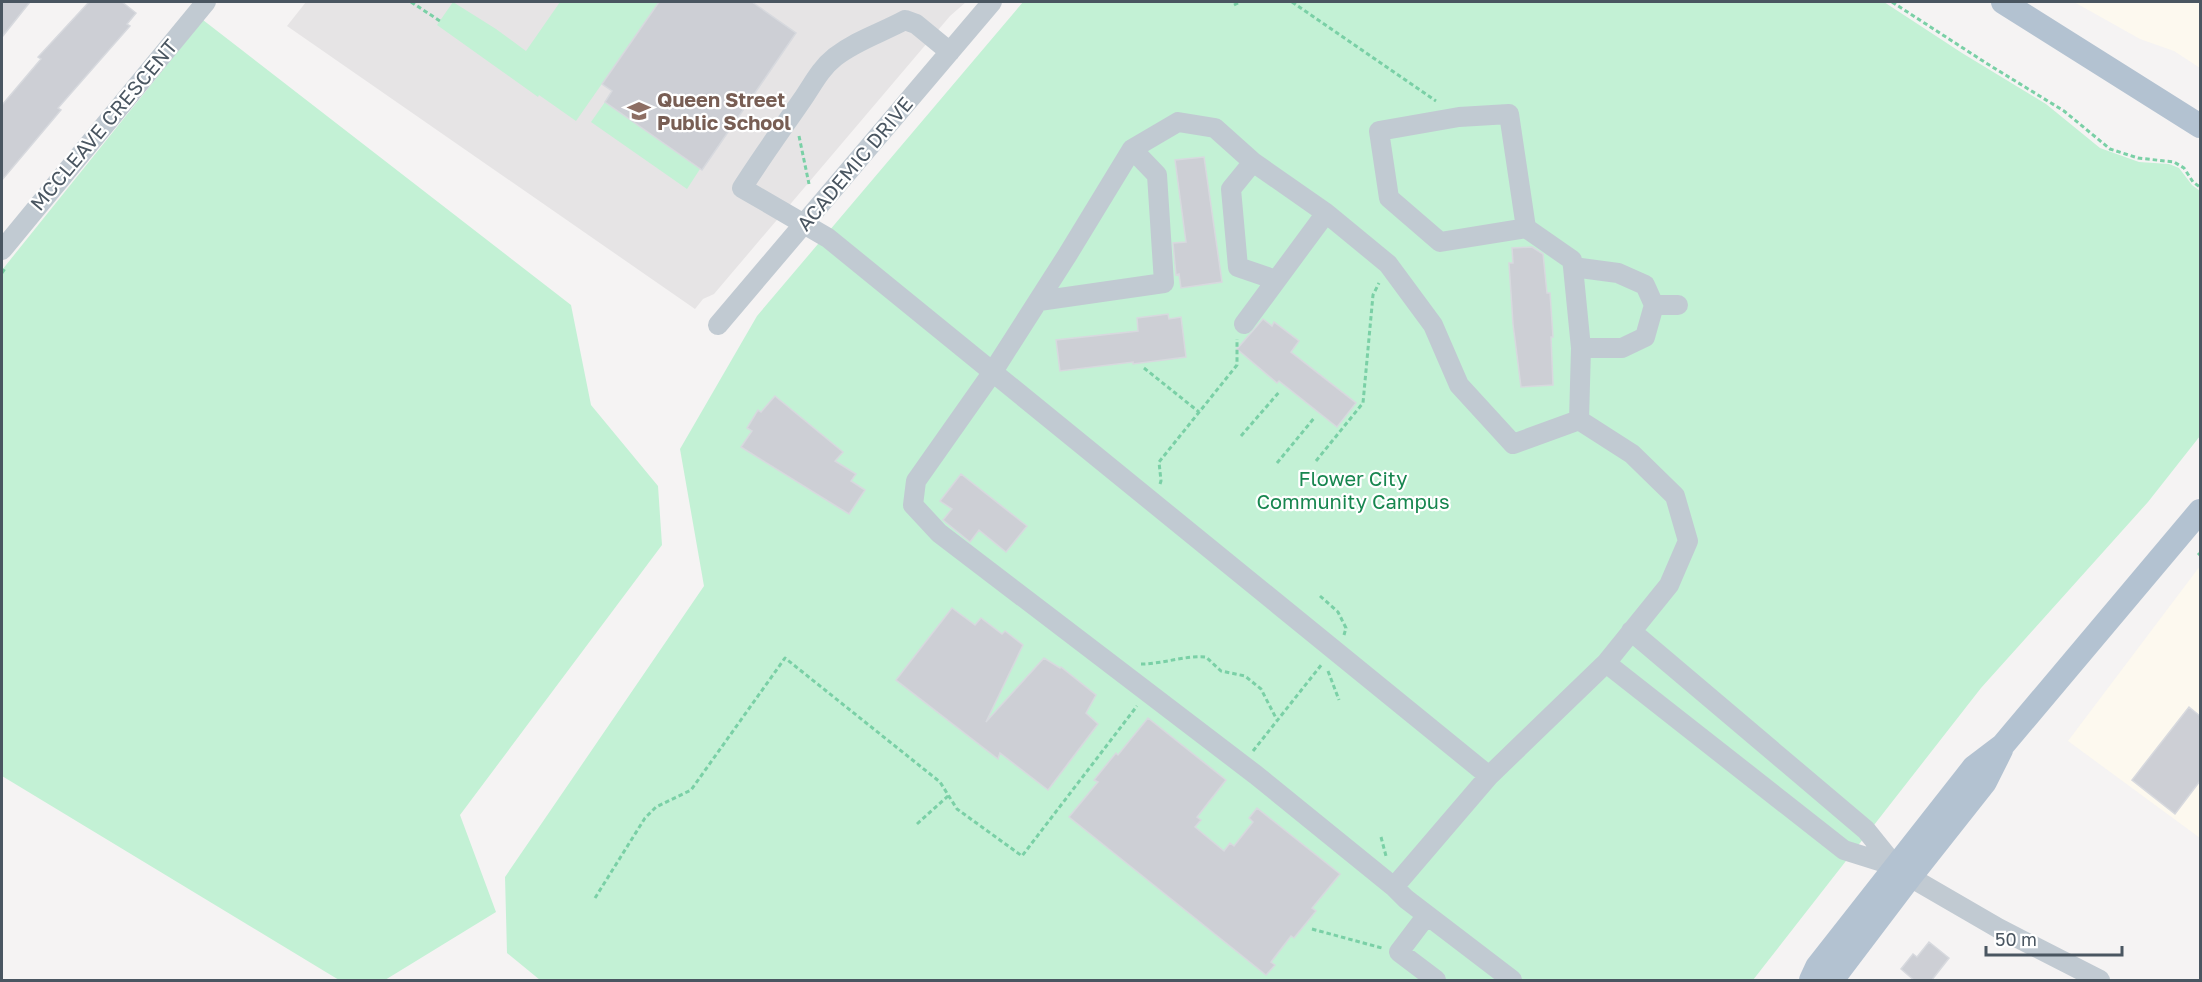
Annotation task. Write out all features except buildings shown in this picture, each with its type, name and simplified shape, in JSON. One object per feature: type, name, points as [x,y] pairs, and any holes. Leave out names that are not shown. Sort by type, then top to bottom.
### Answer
[{"type":"main road","points":[[2003,2],[2200,126]]},
{"type":"main road","points":[[1832,981],[1902,871],[1974,767],[2003,745],[2200,511]]},
{"type":"main road","points":[[1811,981],[1817,967],[1902,871]]},
{"type":"street","name":"MCCLEAVE CRESCENT","points":[[2,249],[206,2]]},
{"type":"street","name":"ACADEMIC DRIVE","points":[[718,325],[992,2]]},
{"type":"street","points":[[950,52],[916,24],[905,20],[867,37],[835,57],[816,75],[806,95],[742,188],[828,238],[1490,777]]},
{"type":"street","points":[[1526,228],[1509,114],[1459,117],[1379,130],[1389,198],[1440,242],[1526,228],[1572,260],[1581,348],[1579,420]]},
{"type":"street","points":[[1512,981],[1427,915],[1257,775],[939,533],[914,505],[916,481],[992,373],[1039,301],[1132,149],[1178,122],[1215,128],[1253,162],[1326,213],[1388,264],[1432,325],[1458,385],[1513,444],[1579,420]]},
{"type":"street","points":[[1039,301],[1164,283],[1157,175],[1132,149]]},
{"type":"street","points":[[1253,162],[1231,189],[1238,267],[1275,280]]},
{"type":"street","points":[[1244,324],[1326,213]]},
{"type":"street","points":[[1573,267],[1618,273],[1645,285],[1654,305],[1645,337],[1622,348],[1581,348]]},
{"type":"street","points":[[1654,305],[1678,305]]},
{"type":"street","points":[[1394,887],[1490,777],[1606,663],[1669,585],[1688,541],[1675,496],[1632,454],[1579,420]]},
{"type":"street","points":[[1631,631],[1866,830],[1902,871]]},
{"type":"street","points":[[1606,663],[1844,850],[1902,871],[1998,928],[2100,981]]},
{"type":"street","points":[[1427,915],[1399,952],[1436,981]]},
{"type":"path","points":[[411,2],[440,21]]},
{"type":"path","points":[[1234,5],[1239,2]]},
{"type":"path","points":[[1292,2],[1459,117]]},
{"type":"path","points":[[1892,2],[2064,111],[2110,149],[2138,158],[2174,162],[2184,168],[2193,182],[2200,186]]},
{"type":"path","points":[[793,136],[801,138],[809,184]]},
{"type":"path","points":[[1316,461],[1363,403],[1373,295],[1388,264]]},
{"type":"path","points":[[1151,502],[1161,481],[1159,462],[1237,365],[1236,341],[1244,324]]},
{"type":"path","points":[[1144,368],[1199,412]]},
{"type":"path","points":[[1241,436],[1280,391]]},
{"type":"path","points":[[1278,463],[1315,417]]},
{"type":"path","points":[[1320,596],[1338,612],[1346,628],[1343,640],[1333,650]]},
{"type":"path","points":[[1136,664],[1158,663],[1195,656],[1206,657],[1221,671],[1245,676],[1261,689],[1277,721]]},
{"type":"path","points":[[595,898],[645,818],[656,807],[691,790],[785,658],[940,782],[957,809],[1022,856],[1139,703]]},
{"type":"path","points":[[1252,752],[1325,661],[1339,700]]},
{"type":"path","points":[[917,824],[948,796]]},
{"type":"path","points":[[1311,929],[1399,952]]},
{"type":"shaded area","name":"Queen Street Public School","points":[[306,2],[966,2],[950,16],[714,294],[703,299],[695,309],[287,26]]},
{"type":"shaded area","points":[[2074,2],[2200,2],[2200,68],[2174,51],[2140,39]]},
{"type":"shaded area","points":[[2200,566],[2200,838],[2068,741]]},
{"type":"green space","points":[[453,2],[526,51],[560,2],[659,2],[576,121],[539,95],[538,97],[437,25]]},
{"type":"green space","name":"Flower City Community Campus","points":[[1023,2],[1884,2],[2046,104],[2100,148],[2139,162],[2169,164],[2179,168],[2192,185],[2200,191],[2200,436],[2148,502],[1981,688],[1753,980],[540,980],[507,953],[505,877],[704,586],[680,449],[757,316]]},
{"type":"green space","points":[[203,20],[571,305],[591,405],[658,486],[662,545],[460,815],[496,912],[385,980],[339,980],[2,776],[2,270]]},
{"type":"green space","points":[[605,102],[700,169],[687,189],[591,122]]},
{"type":"place","name":"Queen Street Public School","points":[[639,111]]}]
